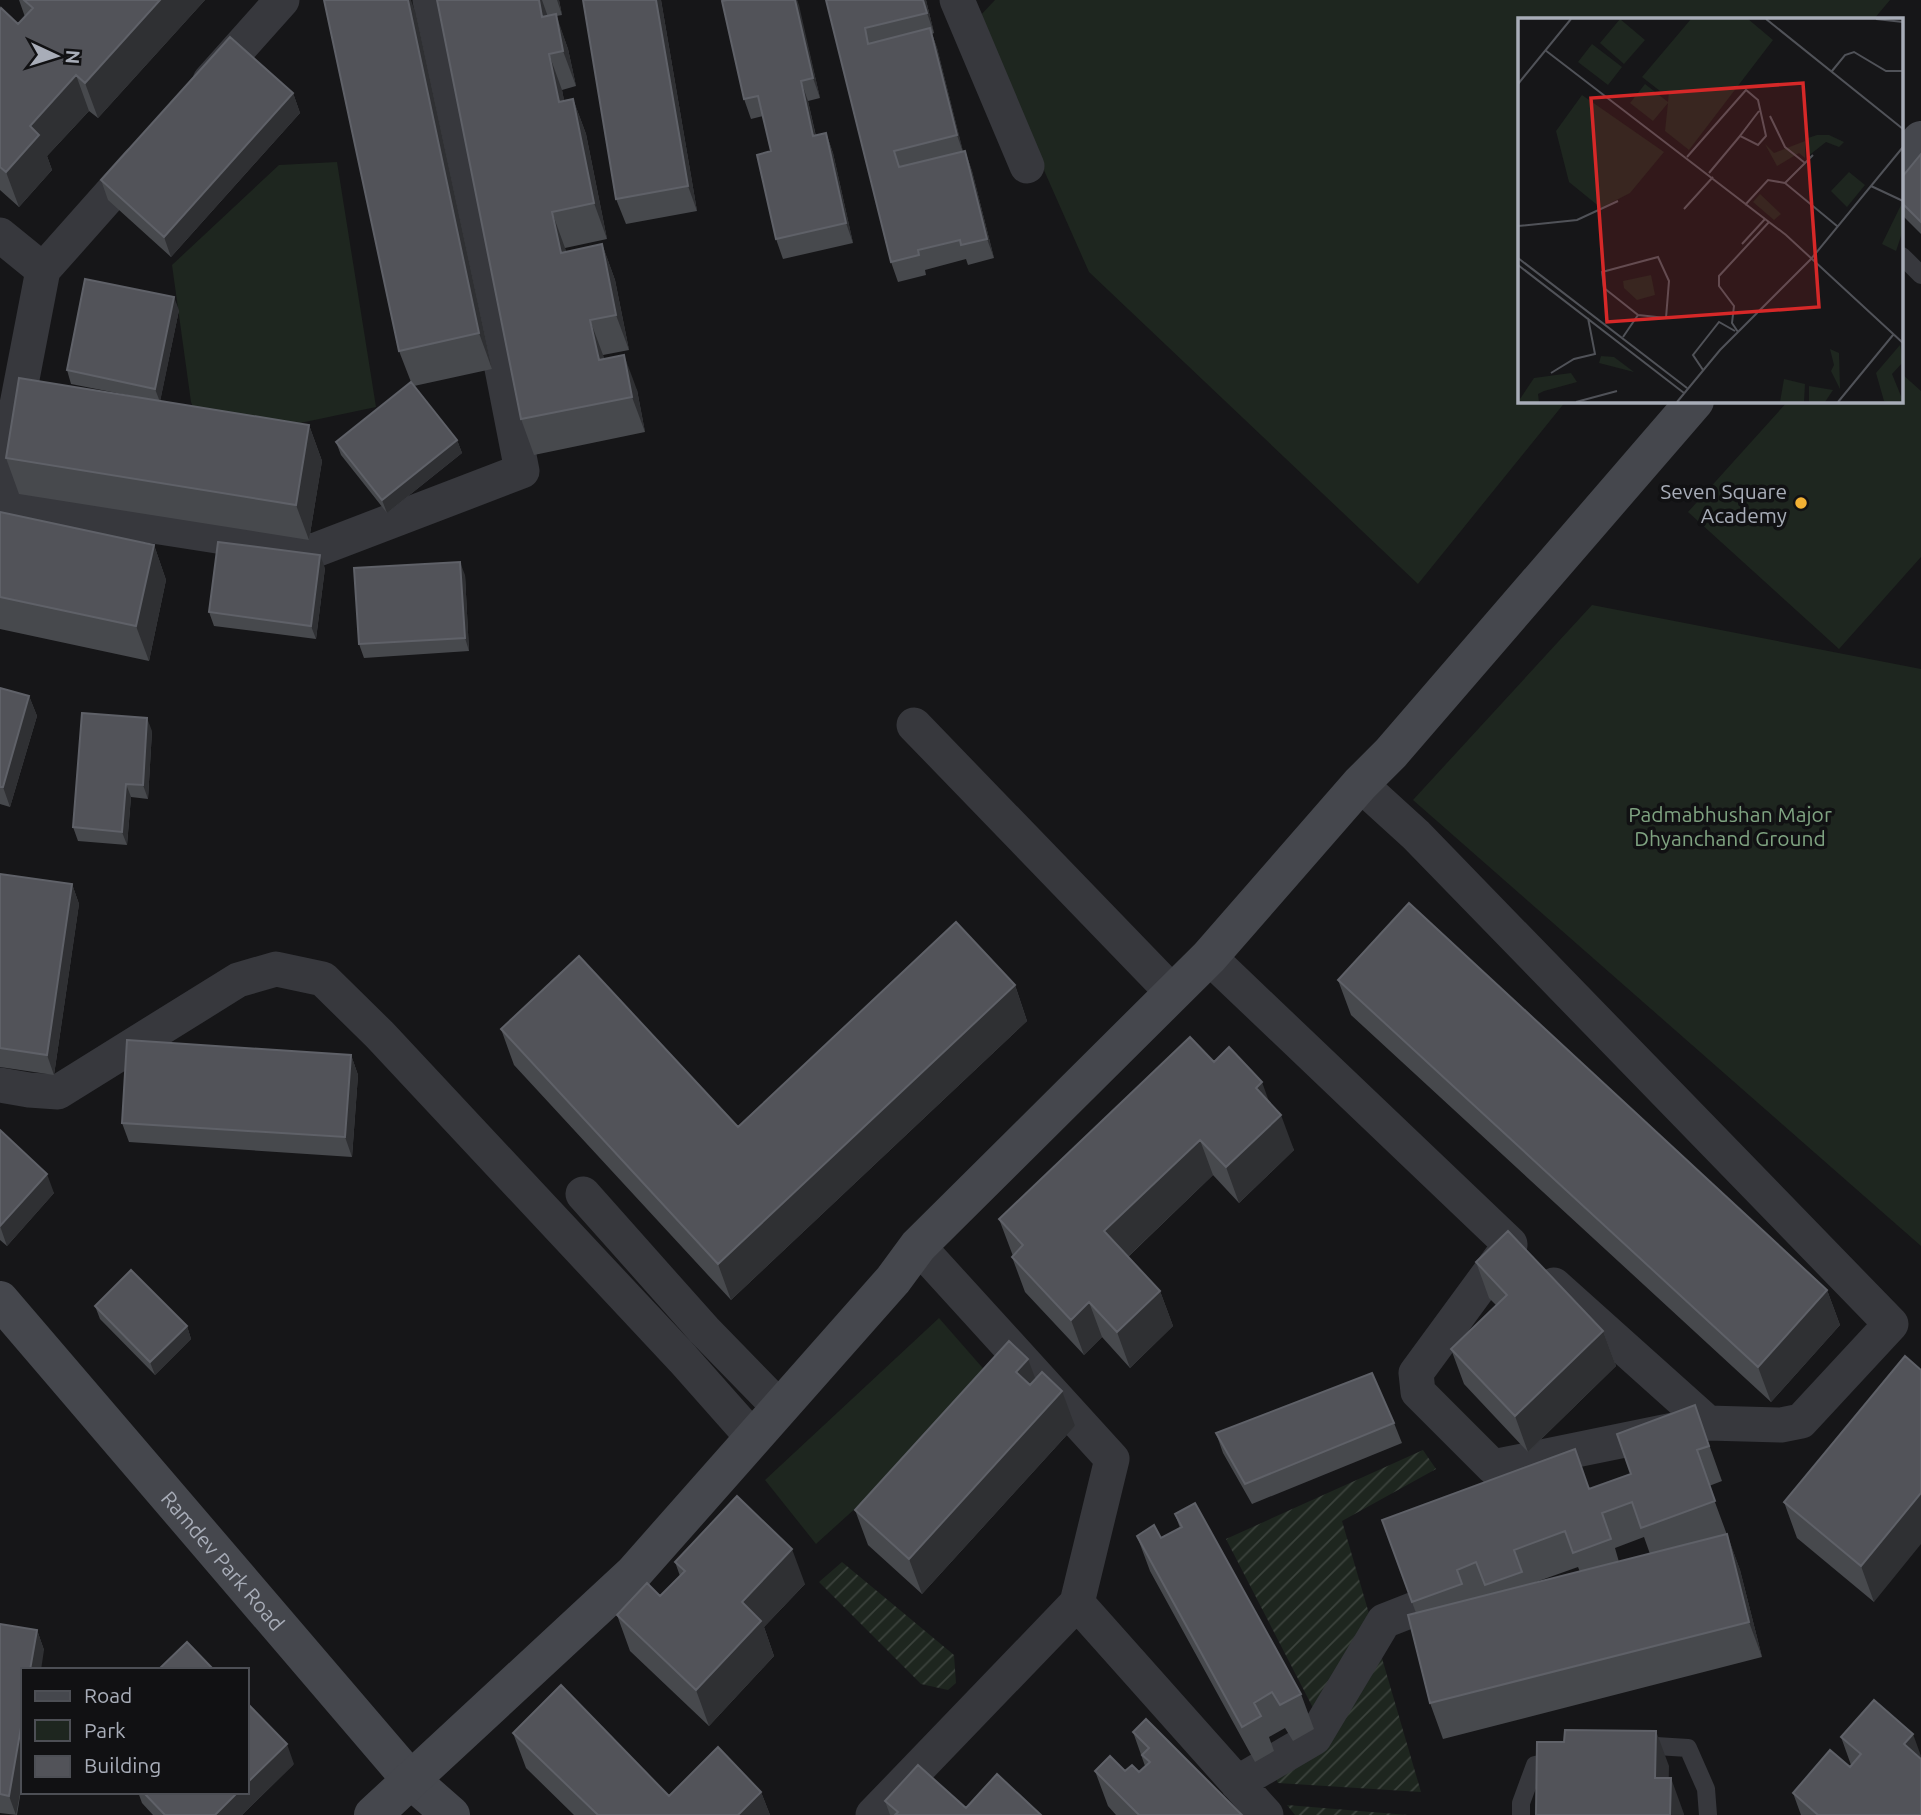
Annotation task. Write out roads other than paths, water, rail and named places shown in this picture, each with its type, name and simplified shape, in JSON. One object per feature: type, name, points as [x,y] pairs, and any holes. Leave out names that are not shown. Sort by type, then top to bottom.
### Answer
[{"type":"street","points":[[190,104],[282,0]]},
{"type":"street","points":[[0,502],[313,551],[522,471],[430,0]]},
{"type":"street","points":[[957,0],[1027,166]]},
{"type":"street","points":[[0,493],[43,270],[162,135]]},
{"type":"street","points":[[1904,160],[1921,140]]},
{"type":"street","points":[[0,235],[43,270]]},
{"type":"street","points":[[373,1815],[633,1574],[893,1280],[918,1246],[1209,957],[1391,752],[1694,402]]},
{"type":"street","points":[[914,725],[1173,993]]},
{"type":"street","points":[[1360,784],[1416,835],[1891,1325],[1801,1421],[1781,1425],[1708,1423],[1493,1467],[1418,1392],[1416,1373],[1510,1244]]},
{"type":"street","points":[[1209,957],[1510,1244],[1708,1423]]},
{"type":"street","points":[[0,1084],[58,1092],[239,980],[276,969],[323,979],[389,1045],[683,1359],[753,1438]]},
{"type":"street","points":[[583,1194],[704,1330],[780,1408]]},
{"type":"street","points":[[873,1815],[1077,1603],[1112,1459],[918,1246]]},
{"type":"street","name":"Ramdev Park Road","points":[[0,1300],[411,1780],[451,1815]]},
{"type":"street","points":[[1237,1783],[1314,1738],[1384,1621],[1484,1582]]},
{"type":"street","points":[[1077,1603],[1266,1815]]},
{"type":"lane","points":[[1904,258],[1921,275]]},
{"type":"lane","points":[[1622,1744],[1688,1748],[1706,1789],[1708,1815]]},
{"type":"lane","points":[[1521,1815],[1521,1803],[1535,1765],[1572,1756]]},
{"type":"place","name":"Seven Square Academy","points":[[1801,503]]},
{"type":"park label","name":"Padmabhushan Major Dhyanchand Ground","points":[[1730,826]]}]
